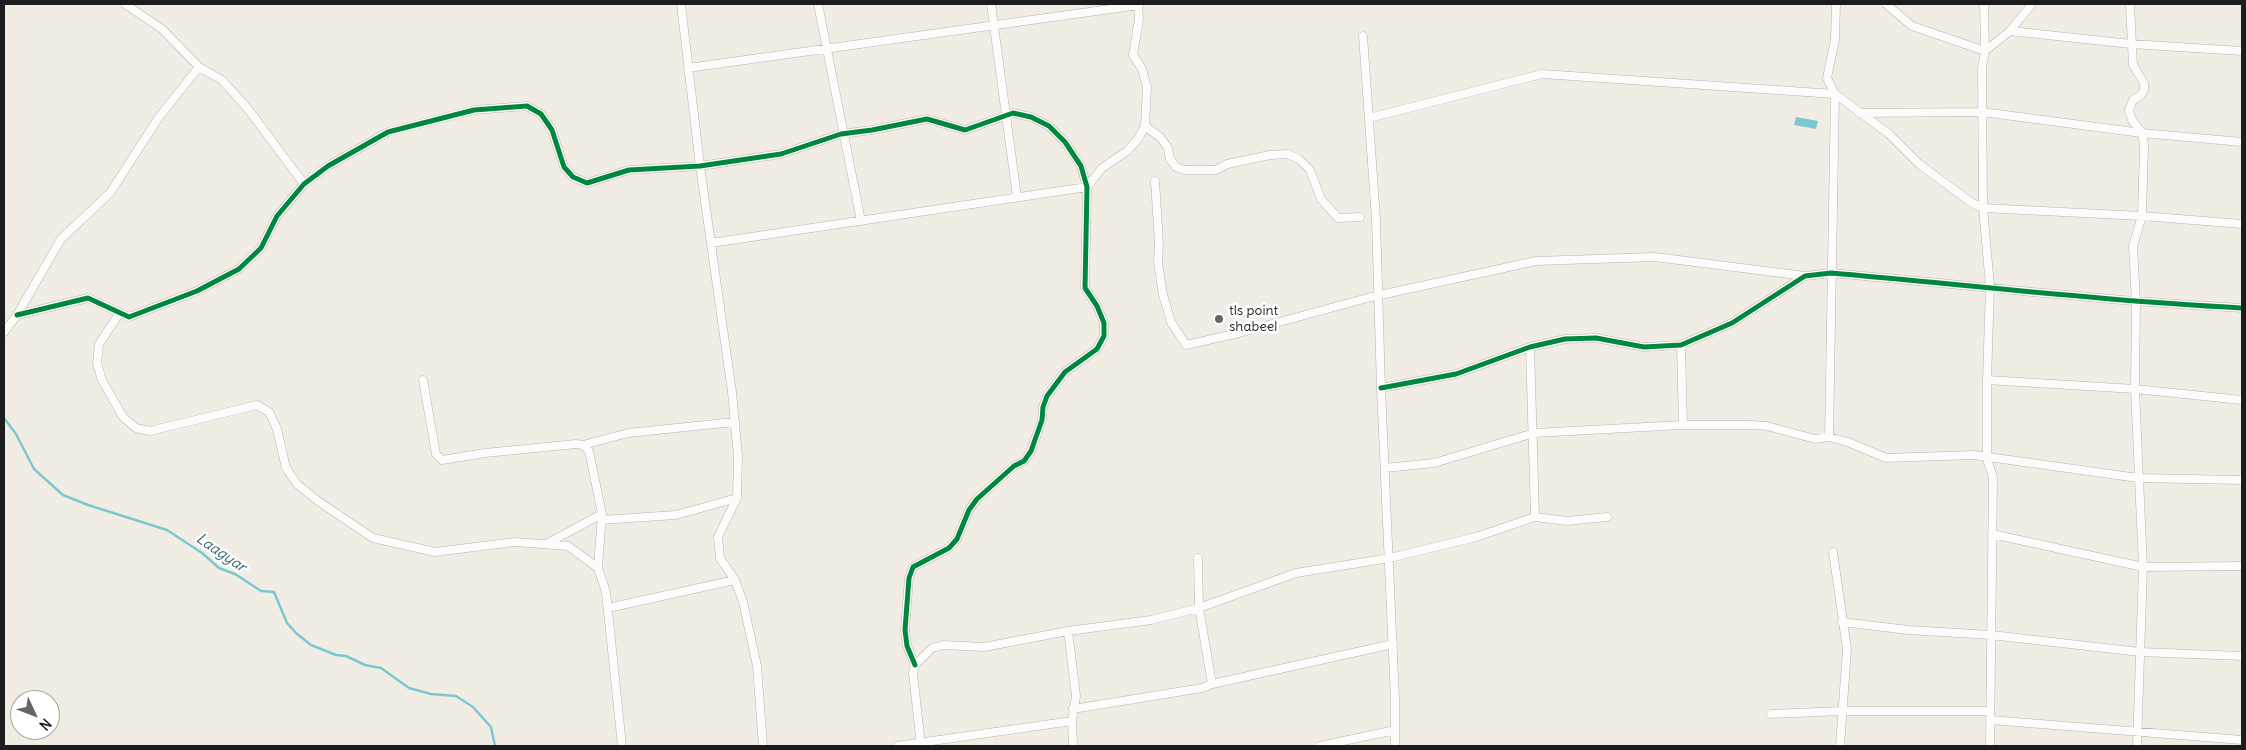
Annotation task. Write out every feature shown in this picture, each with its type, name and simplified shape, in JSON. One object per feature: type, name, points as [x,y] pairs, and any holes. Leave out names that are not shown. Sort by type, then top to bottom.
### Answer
[{"type":"street","points":[[125,4],[162,29],[200,67],[222,80],[248,109],[304,184]]},
{"type":"street","points":[[681,4],[738,456],[738,498],[718,537],[720,558],[734,580],[744,602],[757,666],[763,746]]},
{"type":"street","points":[[818,4],[861,221]]},
{"type":"street","points":[[991,4],[1017,197]]},
{"type":"street","points":[[688,68],[1138,4],[1139,19],[1133,55],[1142,69],[1147,87],[1145,126],[1138,139],[1126,151],[1102,168],[1087,187],[711,243]]},
{"type":"street","points":[[1836,4],[1835,40],[1827,78],[1835,94],[1889,134],[1919,164],[1972,203],[1984,208],[2142,216],[2242,224]]},
{"type":"street","points":[[1886,4],[1912,26],[1985,51]]},
{"type":"street","points":[[1984,4],[1985,51],[1982,68],[1984,208],[1990,286],[1987,459],[1993,477],[1990,746]]},
{"type":"street","points":[[1985,51],[2010,31],[2032,4]]},
{"type":"street","points":[[2130,4],[2133,65],[2144,83],[2144,90],[2141,95],[2133,100],[2129,110],[2132,120],[2142,133],[2144,145],[2142,216],[2133,246],[2136,302],[2135,390],[2143,567],[2137,746]]},
{"type":"street","points":[[2010,31],[2131,44],[2242,51]]},
{"type":"street","points":[[1363,36],[1376,219],[1381,388],[1390,558],[1395,746]]},
{"type":"street","points":[[4,332],[17,315],[61,239],[110,193],[159,117],[200,67]]},
{"type":"street","points":[[1369,118],[1542,74],[1835,94]]},
{"type":"street","points":[[1829,437],[1835,94]]},
{"type":"street","points":[[17,315],[88,298],[129,317],[197,291],[239,269],[261,248],[277,216],[304,184],[328,166],[388,132],[474,110],[527,106],[541,114],[552,130],[564,168],[574,177],[587,183],[630,170],[700,166],[781,154],[844,133],[872,130],[926,119],[965,130],[1013,113],[1031,117],[1049,126],[1065,142],[1081,166],[1087,187],[1085,288],[1097,306],[1104,323],[1104,336],[1097,349],[1065,372],[1047,396],[1032,451],[1024,460],[1014,466],[977,499],[969,510],[957,539],[948,548],[913,568],[909,578],[906,630],[907,646],[915,665],[914,673],[920,744]]},
{"type":"street","points":[[1859,113],[1982,112],[2142,133],[2242,142]]},
{"type":"street","points":[[1145,126],[1160,137],[1168,148],[1170,159],[1176,167],[1184,170],[1216,170],[1227,164],[1270,155],[1288,154],[1300,159],[1310,170],[1321,199],[1338,218],[1360,217]]},
{"type":"street","points":[[1154,181],[1159,244],[1158,262],[1163,295],[1171,322],[1186,345],[1378,296],[1536,261],[1655,256],[1805,276],[1831,273],[1990,286],[2136,302],[2242,308]]},
{"type":"street","points":[[1381,388],[1456,374],[1530,347],[1564,339],[1596,338],[1644,347],[1681,345],[1732,324],[1805,276]]},
{"type":"street","points":[[119,314],[99,344],[97,363],[102,380],[123,417],[136,428],[150,431],[257,405],[269,412],[277,429],[286,468],[297,484],[373,538],[435,552],[514,542],[568,546],[598,568]]},
{"type":"street","points":[[1681,345],[1682,425]]},
{"type":"street","points":[[1530,347],[1535,517]]},
{"type":"street","points":[[422,380],[436,454],[442,460],[494,452],[576,444],[583,445],[628,433],[734,422]]},
{"type":"street","points":[[1987,380],[2135,390],[2242,400]]},
{"type":"street","points":[[1385,468],[1441,461],[1534,433],[1682,425],[1767,426],[1815,439],[1829,437],[1848,442],[1886,458],[1974,455],[1987,459],[2138,478],[2242,480]]},
{"type":"street","points":[[583,445],[589,451],[601,517],[598,568],[606,592],[622,746]]},
{"type":"street","points":[[546,544],[601,517],[676,515],[738,498]]},
{"type":"street","points":[[915,665],[932,648],[943,645],[984,647],[1151,620],[1199,608],[1296,573],[1390,558],[1476,537],[1535,517],[1567,521],[1607,517]]},
{"type":"street","points":[[1992,534],[2143,567],[2242,566]]},
{"type":"street","points":[[1833,552],[1842,622],[1848,649],[1840,746]]},
{"type":"street","points":[[1198,558],[1199,608],[1212,684]]},
{"type":"street","points":[[608,608],[734,580]]},
{"type":"street","points":[[1842,622],[1908,630],[1991,635],[2140,652],[2242,656]]},
{"type":"street","points":[[1068,632],[1076,696],[1072,721],[1073,746]]},
{"type":"street","points":[[1074,709],[1202,688],[1212,684],[1393,644]]},
{"type":"street","points":[[1771,714],[1842,711],[1990,711]]},
{"type":"street","points":[[1990,720],[2242,740]]},
{"type":"street","points":[[897,746],[1072,721]]},
{"type":"street","points":[[1320,746],[1395,730]]},
{"type":"water","points":[[1796,117],[1818,121],[1816,129],[1794,125]]},
{"type":"waterway","name":"Laagyar","points":[[4,418],[16,434],[34,469],[63,495],[88,505],[167,530],[202,553],[219,568],[235,574],[261,591],[274,592],[287,623],[311,645],[336,655],[346,656],[365,665],[381,668],[409,688],[431,694],[456,696],[473,707],[491,727],[495,746]]},
{"type":"cycle path","points":[[17,315],[88,298],[129,317],[197,291],[239,269],[261,248],[277,216],[304,184],[328,166],[388,132],[474,110],[527,106],[541,114],[552,130],[564,167],[573,177],[587,183],[629,170],[700,166],[781,154],[841,134],[927,119],[965,130],[1013,113],[1031,117],[1049,126],[1065,142],[1081,166],[1087,187],[1085,288],[1097,306],[1104,323],[1104,336],[1097,349],[1065,372],[1047,396],[1043,407],[1042,420],[1031,451],[1024,461],[1014,466],[977,499],[969,510],[957,539],[949,548],[913,567],[909,578],[905,630],[907,646],[915,665]]},
{"type":"cycle path","points":[[1381,388],[1456,374],[1530,347],[1565,339],[1596,338],[1644,347],[1681,345],[1732,323],[1805,276],[1831,273],[2088,297],[2242,308]]},
{"type":"place","name":"tls point shabeel","points":[[1219,319]]}]
